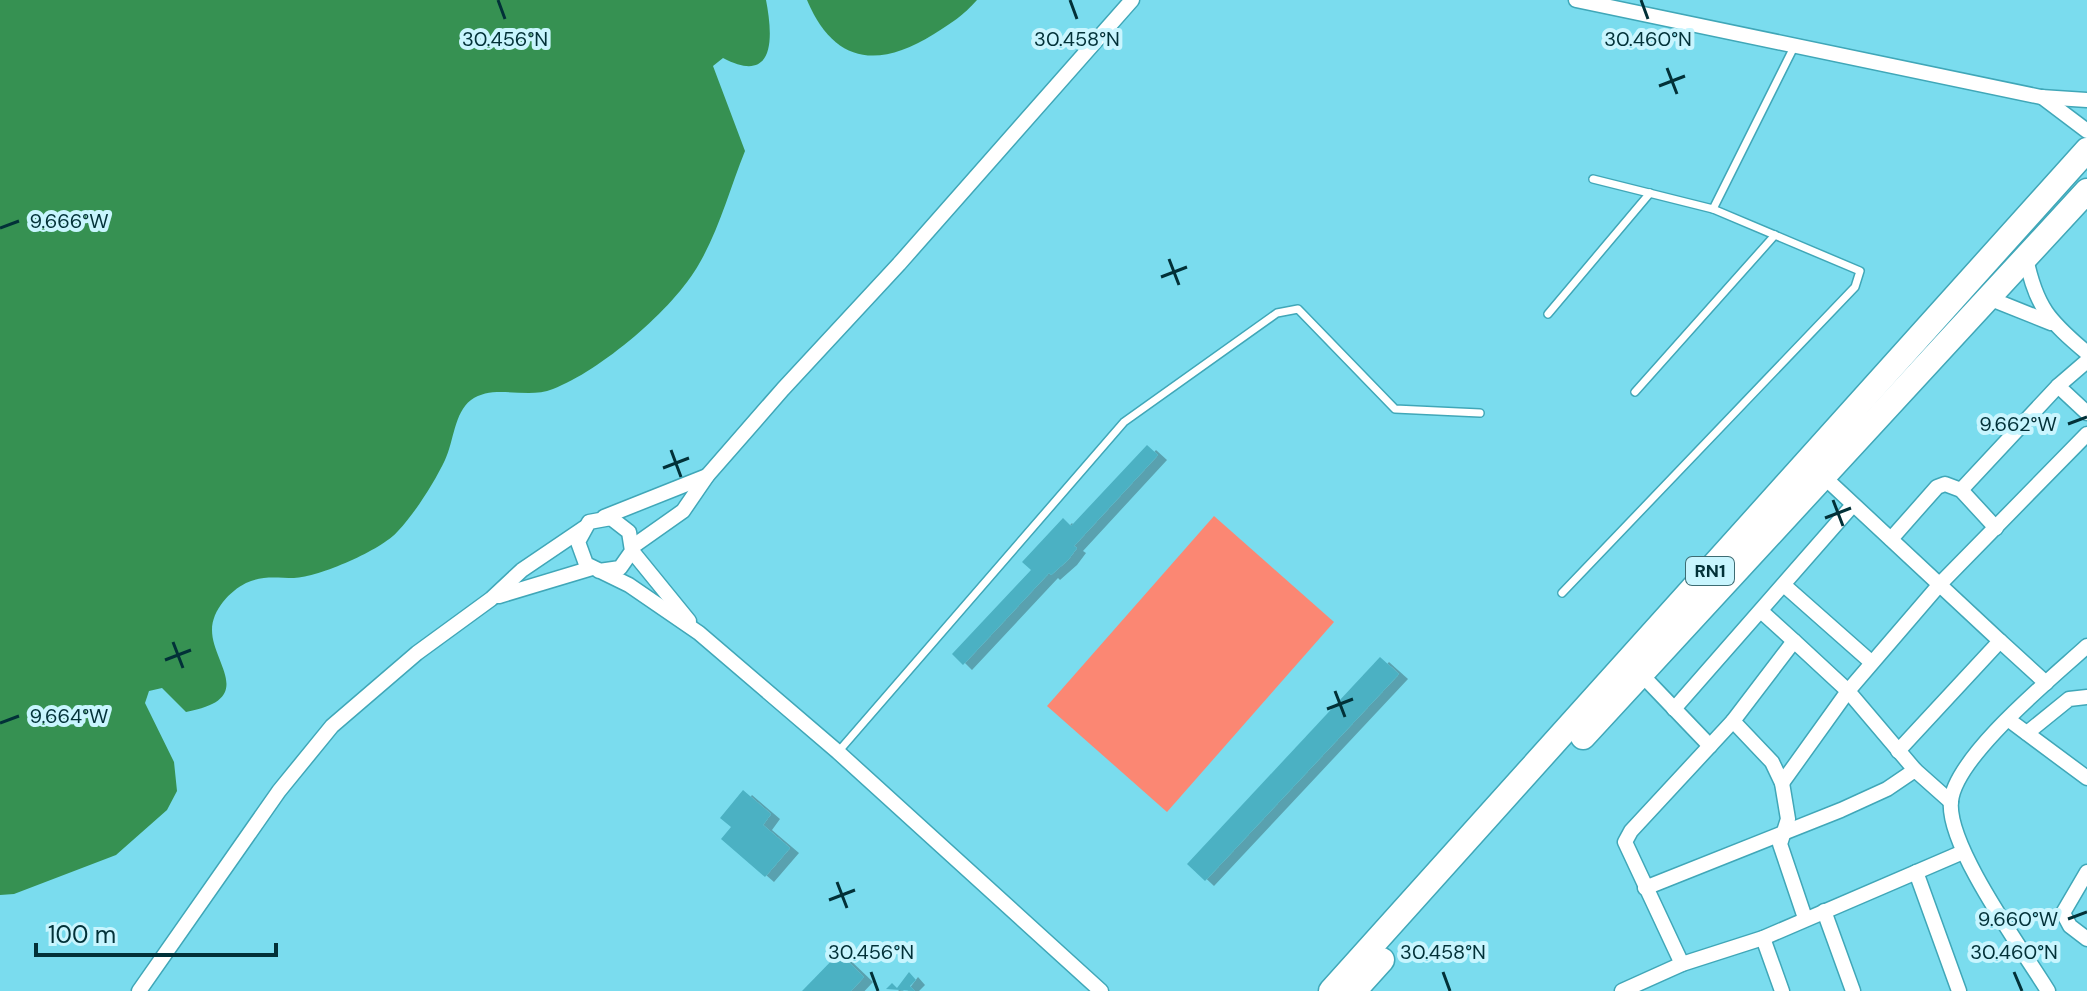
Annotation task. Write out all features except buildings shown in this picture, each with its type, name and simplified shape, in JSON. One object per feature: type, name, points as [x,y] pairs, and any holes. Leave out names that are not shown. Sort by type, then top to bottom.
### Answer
[{"type":"highway","name":"RN1","points":[[1331,991],[2087,150]]},
{"type":"highway","name":"RN1","points":[[1354,991],[1986,297],[2087,191]]},
{"type":"street","points":[[491,599],[596,570],[620,568],[632,549],[671,522],[707,476],[1132,0]]},
{"type":"street","points":[[1576,0],[2041,97],[2087,100]]},
{"type":"street","points":[[2041,97],[2087,131]]},
{"type":"street","points":[[2026,258],[2038,304],[2051,323],[2087,353]]},
{"type":"street","points":[[1986,297],[2051,323]]},
{"type":"street","points":[[1961,490],[2058,386],[2087,361]]},
{"type":"street","points":[[2058,386],[2087,413]]},
{"type":"street","points":[[1782,783],[1871,662],[1940,584],[2087,434]]},
{"type":"street","points":[[139,991],[279,791],[332,726],[417,653],[491,599],[522,570],[584,528],[603,517],[707,476]]},
{"type":"street","points":[[1823,476],[2046,683]]},
{"type":"street","points":[[1891,539],[1937,487],[1952,484],[1996,528]]},
{"type":"street","points":[[1674,709],[1852,506]]},
{"type":"street","points":[[603,517],[625,525],[632,549],[699,633]]},
{"type":"street","points":[[584,528],[579,550],[596,570],[629,585],[699,633],[838,752],[1101,991]]},
{"type":"street","points":[[1785,586],[1871,662]]},
{"type":"street","points":[[1762,612],[1848,691],[1915,770],[1951,802]]},
{"type":"street","points":[[1682,964],[1625,842],[1733,721],[1794,641]]},
{"type":"street","points":[[1898,751],[2000,641]]},
{"type":"street","points":[[2048,991],[1963,852],[1954,827],[1951,802],[1959,775],[2009,720],[2087,646]]},
{"type":"street","points":[[1641,674],[1710,746]]},
{"type":"street","points":[[2027,733],[2069,699],[2087,697]]},
{"type":"street","points":[[2009,720],[2087,778]]},
{"type":"street","points":[[1733,721],[1772,762],[1782,783],[1788,819],[1780,844],[1805,918]]},
{"type":"street","points":[[1645,888],[1841,810],[1887,789],[1915,770]]},
{"type":"street","points":[[1622,991],[1682,964],[1763,938],[1963,852]]},
{"type":"street","points":[[1916,872],[1959,991]]},
{"type":"street","points":[[2087,872],[2063,913],[2070,926],[2087,939]]},
{"type":"street","points":[[1824,911],[1853,991]]},
{"type":"street","points":[[1763,938],[1782,991]]},
{"type":"lane","points":[[1713,209],[1794,47]]},
{"type":"lane","points":[[1562,593],[1855,287],[1860,271],[1713,209],[1593,179]]},
{"type":"lane","points":[[1548,314],[1650,193]]},
{"type":"lane","points":[[1635,392],[1775,235]]},
{"type":"lane","points":[[838,752],[1124,422],[1277,313],[1298,309],[1395,409],[1480,413]]},
{"type":"shaded area","points":[[0,0],[766,0],[770,28],[767,53],[762,61],[753,66],[740,65],[723,58],[713,66],[745,151],[706,251],[672,300],[634,337],[572,380],[543,392],[490,393],[471,400],[461,412],[445,460],[424,497],[398,531],[379,546],[319,573],[294,578],[258,579],[234,591],[215,615],[212,630],[226,679],[226,689],[220,698],[208,706],[186,712],[162,688],[149,691],[145,703],[174,762],[177,791],[167,810],[116,855],[14,894],[0,895]]},
{"type":"shaded area","points":[[807,0],[977,0],[962,15],[914,45],[876,55],[860,54],[844,48],[830,37]]},
{"type":"shaded area","points":[[1214,516],[1334,622],[1167,812],[1047,706]]}]
